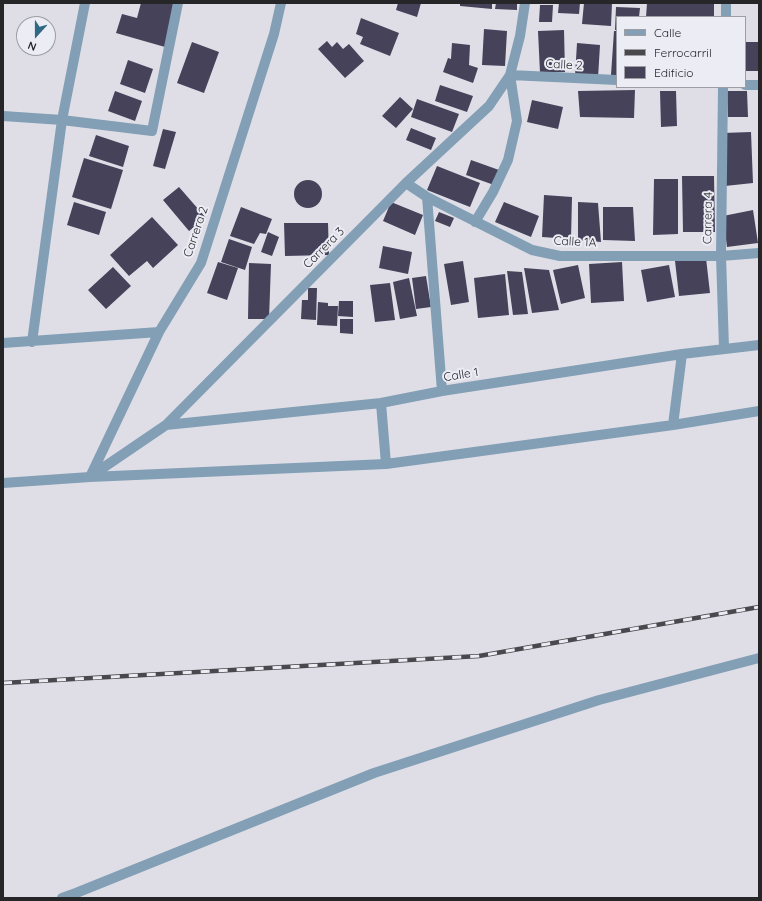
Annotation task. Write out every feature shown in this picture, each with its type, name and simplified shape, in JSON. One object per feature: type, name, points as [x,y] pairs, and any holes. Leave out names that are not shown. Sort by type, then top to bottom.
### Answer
[{"type":"street","points":[[32,342],[62,120],[85,3]]},
{"type":"street","points":[[3,116],[62,120],[152,131],[178,3]]},
{"type":"street","name":"Carrera 2","points":[[90,477],[159,332],[201,263],[274,34],[281,3]]},
{"type":"street","name":"Carrera 3","points":[[90,477],[166,425],[406,183],[489,106],[510,75],[520,36],[525,3]]},
{"type":"street","points":[[726,3],[726,16]]},
{"type":"street","points":[[475,222],[493,192],[508,160],[517,120],[510,75]]},
{"type":"street","name":"Calle 2","points":[[510,75],[616,80]]},
{"type":"street","points":[[746,85],[759,85]]},
{"type":"street","name":"Carrera 4","points":[[723,88],[720,256],[724,348]]},
{"type":"street","name":"Calle 1A","points":[[406,183],[427,197],[532,250],[560,256],[720,256],[759,253]]},
{"type":"street","points":[[427,197],[442,391]]},
{"type":"street","points":[[3,343],[159,332]]},
{"type":"street","name":"Calle 1","points":[[166,425],[380,403],[442,391],[682,354],[759,345]]},
{"type":"street","points":[[673,425],[682,354]]},
{"type":"street","points":[[380,403],[386,464]]},
{"type":"street","points":[[3,483],[90,477],[386,464],[673,425],[759,411]]},
{"type":"street","points":[[62,898],[374,773],[599,700],[759,658]]},
{"type":"building","points":[[141,3],[176,3],[165,47],[116,33],[122,14],[137,18]]},
{"type":"building","points":[[398,3],[421,3],[417,17],[396,10]]},
{"type":"building","points":[[460,3],[492,3],[492,9],[460,6]]},
{"type":"building","points":[[496,3],[517,3],[517,10],[495,9]]},
{"type":"building","points":[[559,3],[580,3],[579,14],[558,13]]},
{"type":"building","points":[[584,3],[612,3],[611,26],[582,24]]},
{"type":"building","points":[[647,3],[714,3],[714,16],[646,16]]},
{"type":"building","points":[[540,5],[553,5],[552,22],[539,22]]},
{"type":"building","points":[[616,7],[640,8],[639,16],[616,16],[615,30]]},
{"type":"building","points":[[361,18],[399,33],[390,56],[360,44],[363,37],[356,34]]},
{"type":"building","points":[[484,29],[507,31],[505,66],[482,65]]},
{"type":"building","points":[[564,30],[565,72],[540,73],[538,31]]},
{"type":"building","points":[[614,31],[616,31],[616,75],[611,75]]},
{"type":"building","points":[[327,41],[332,47],[337,42],[343,49],[349,44],[364,61],[345,78],[318,49]]},
{"type":"building","points":[[192,42],[219,52],[204,93],[177,83]]},
{"type":"building","points":[[746,42],[759,42],[759,71],[746,71]]},
{"type":"building","points":[[452,43],[470,45],[469,65],[478,68],[473,83],[443,72],[448,58],[451,59]]},
{"type":"building","points":[[577,43],[600,45],[598,78],[575,76]]},
{"type":"building","points":[[128,60],[153,69],[145,93],[120,84]]},
{"type":"building","points":[[440,85],[473,96],[467,112],[435,101]]},
{"type":"building","points":[[635,90],[634,118],[580,117],[578,91]]},
{"type":"building","points":[[115,91],[142,101],[135,121],[108,111]]},
{"type":"building","points":[[660,91],[676,91],[677,126],[661,127]]},
{"type":"building","points":[[727,91],[747,91],[748,117],[728,117]]},
{"type":"building","points":[[400,97],[413,109],[396,128],[382,116]]},
{"type":"building","points":[[417,99],[459,114],[452,132],[411,117]]},
{"type":"building","points":[[532,100],[563,107],[558,129],[527,122]]},
{"type":"building","points":[[411,128],[436,138],[431,150],[406,140]]},
{"type":"building","points":[[163,129],[176,132],[165,169],[153,166]]},
{"type":"building","points":[[751,132],[753,183],[725,186],[723,133]]},
{"type":"building","points":[[96,135],[129,146],[123,167],[89,156]]},
{"type":"building","points":[[84,158],[123,170],[111,209],[72,197]]},
{"type":"building","points":[[471,160],[499,170],[494,185],[466,175]]},
{"type":"building","points":[[437,166],[480,183],[470,207],[427,190]]},
{"type":"building","points":[[682,176],[714,176],[715,232],[683,232]]},
{"type":"building","points":[[654,179],[678,179],[678,234],[653,235]]},
{"type":"building","points":[[308,180],[314,181],[318,184],[321,188],[321,200],[318,204],[314,207],[308,208],[302,207],[298,204],[295,200],[294,194],[295,188],[298,184],[302,181]]},
{"type":"building","points":[[179,187],[206,218],[189,231],[163,200]]},
{"type":"building","points":[[544,195],[572,197],[571,239],[542,237]]},
{"type":"building","points":[[74,202],[106,212],[99,235],[67,225]]},
{"type":"building","points":[[391,202],[423,215],[415,235],[383,221]]},
{"type":"building","points":[[504,202],[539,216],[531,237],[495,222]]},
{"type":"building","points":[[578,202],[598,203],[601,242],[578,240]]},
{"type":"building","points":[[241,207],[272,219],[266,234],[260,233],[254,244],[230,236]]},
{"type":"building","points":[[603,207],[633,207],[635,241],[603,240]]},
{"type":"building","points":[[753,210],[758,243],[727,247],[723,216]]},
{"type":"building","points":[[439,212],[454,218],[450,227],[435,221]]},
{"type":"building","points":[[152,217],[178,245],[153,268],[147,261],[129,276],[110,255]]},
{"type":"building","points":[[284,223],[328,223],[329,255],[285,256]]},
{"type":"building","points":[[268,232],[279,237],[272,256],[261,252]]},
{"type":"building","points":[[229,239],[252,247],[245,270],[221,262]]},
{"type":"building","points":[[383,246],[412,252],[408,274],[379,268]]},
{"type":"building","points":[[706,258],[710,293],[679,296],[675,261]]},
{"type":"building","points":[[463,261],[469,302],[451,305],[444,264]]},
{"type":"building","points":[[218,262],[238,268],[227,300],[207,293]]},
{"type":"building","points":[[622,262],[624,301],[591,303],[589,264]]},
{"type":"building","points":[[249,263],[271,264],[269,319],[248,319]]},
{"type":"building","points":[[578,265],[585,298],[561,304],[553,270]]},
{"type":"building","points":[[669,265],[675,297],[647,302],[641,270]]},
{"type":"building","points":[[113,267],[131,286],[106,309],[88,290]]},
{"type":"building","points":[[524,268],[549,270],[559,310],[532,313]]},
{"type":"building","points":[[507,271],[522,272],[528,314],[513,315]]},
{"type":"building","points":[[505,274],[509,315],[478,318],[474,278]]},
{"type":"building","points":[[426,276],[431,307],[416,309],[412,278]]},
{"type":"building","points":[[409,278],[417,316],[400,319],[393,282]]},
{"type":"building","points":[[390,283],[395,320],[375,322],[370,285]]},
{"type":"building","points":[[308,288],[317,288],[316,320],[301,319],[302,300],[308,300]]},
{"type":"building","points":[[339,301],[353,301],[353,317],[338,316]]},
{"type":"building","points":[[318,302],[328,303],[328,306],[338,306],[337,326],[317,325]]},
{"type":"building","points":[[340,319],[353,319],[353,334],[340,333]]},
{"type":"railway","points":[[3,683],[479,656],[759,607]]}]
